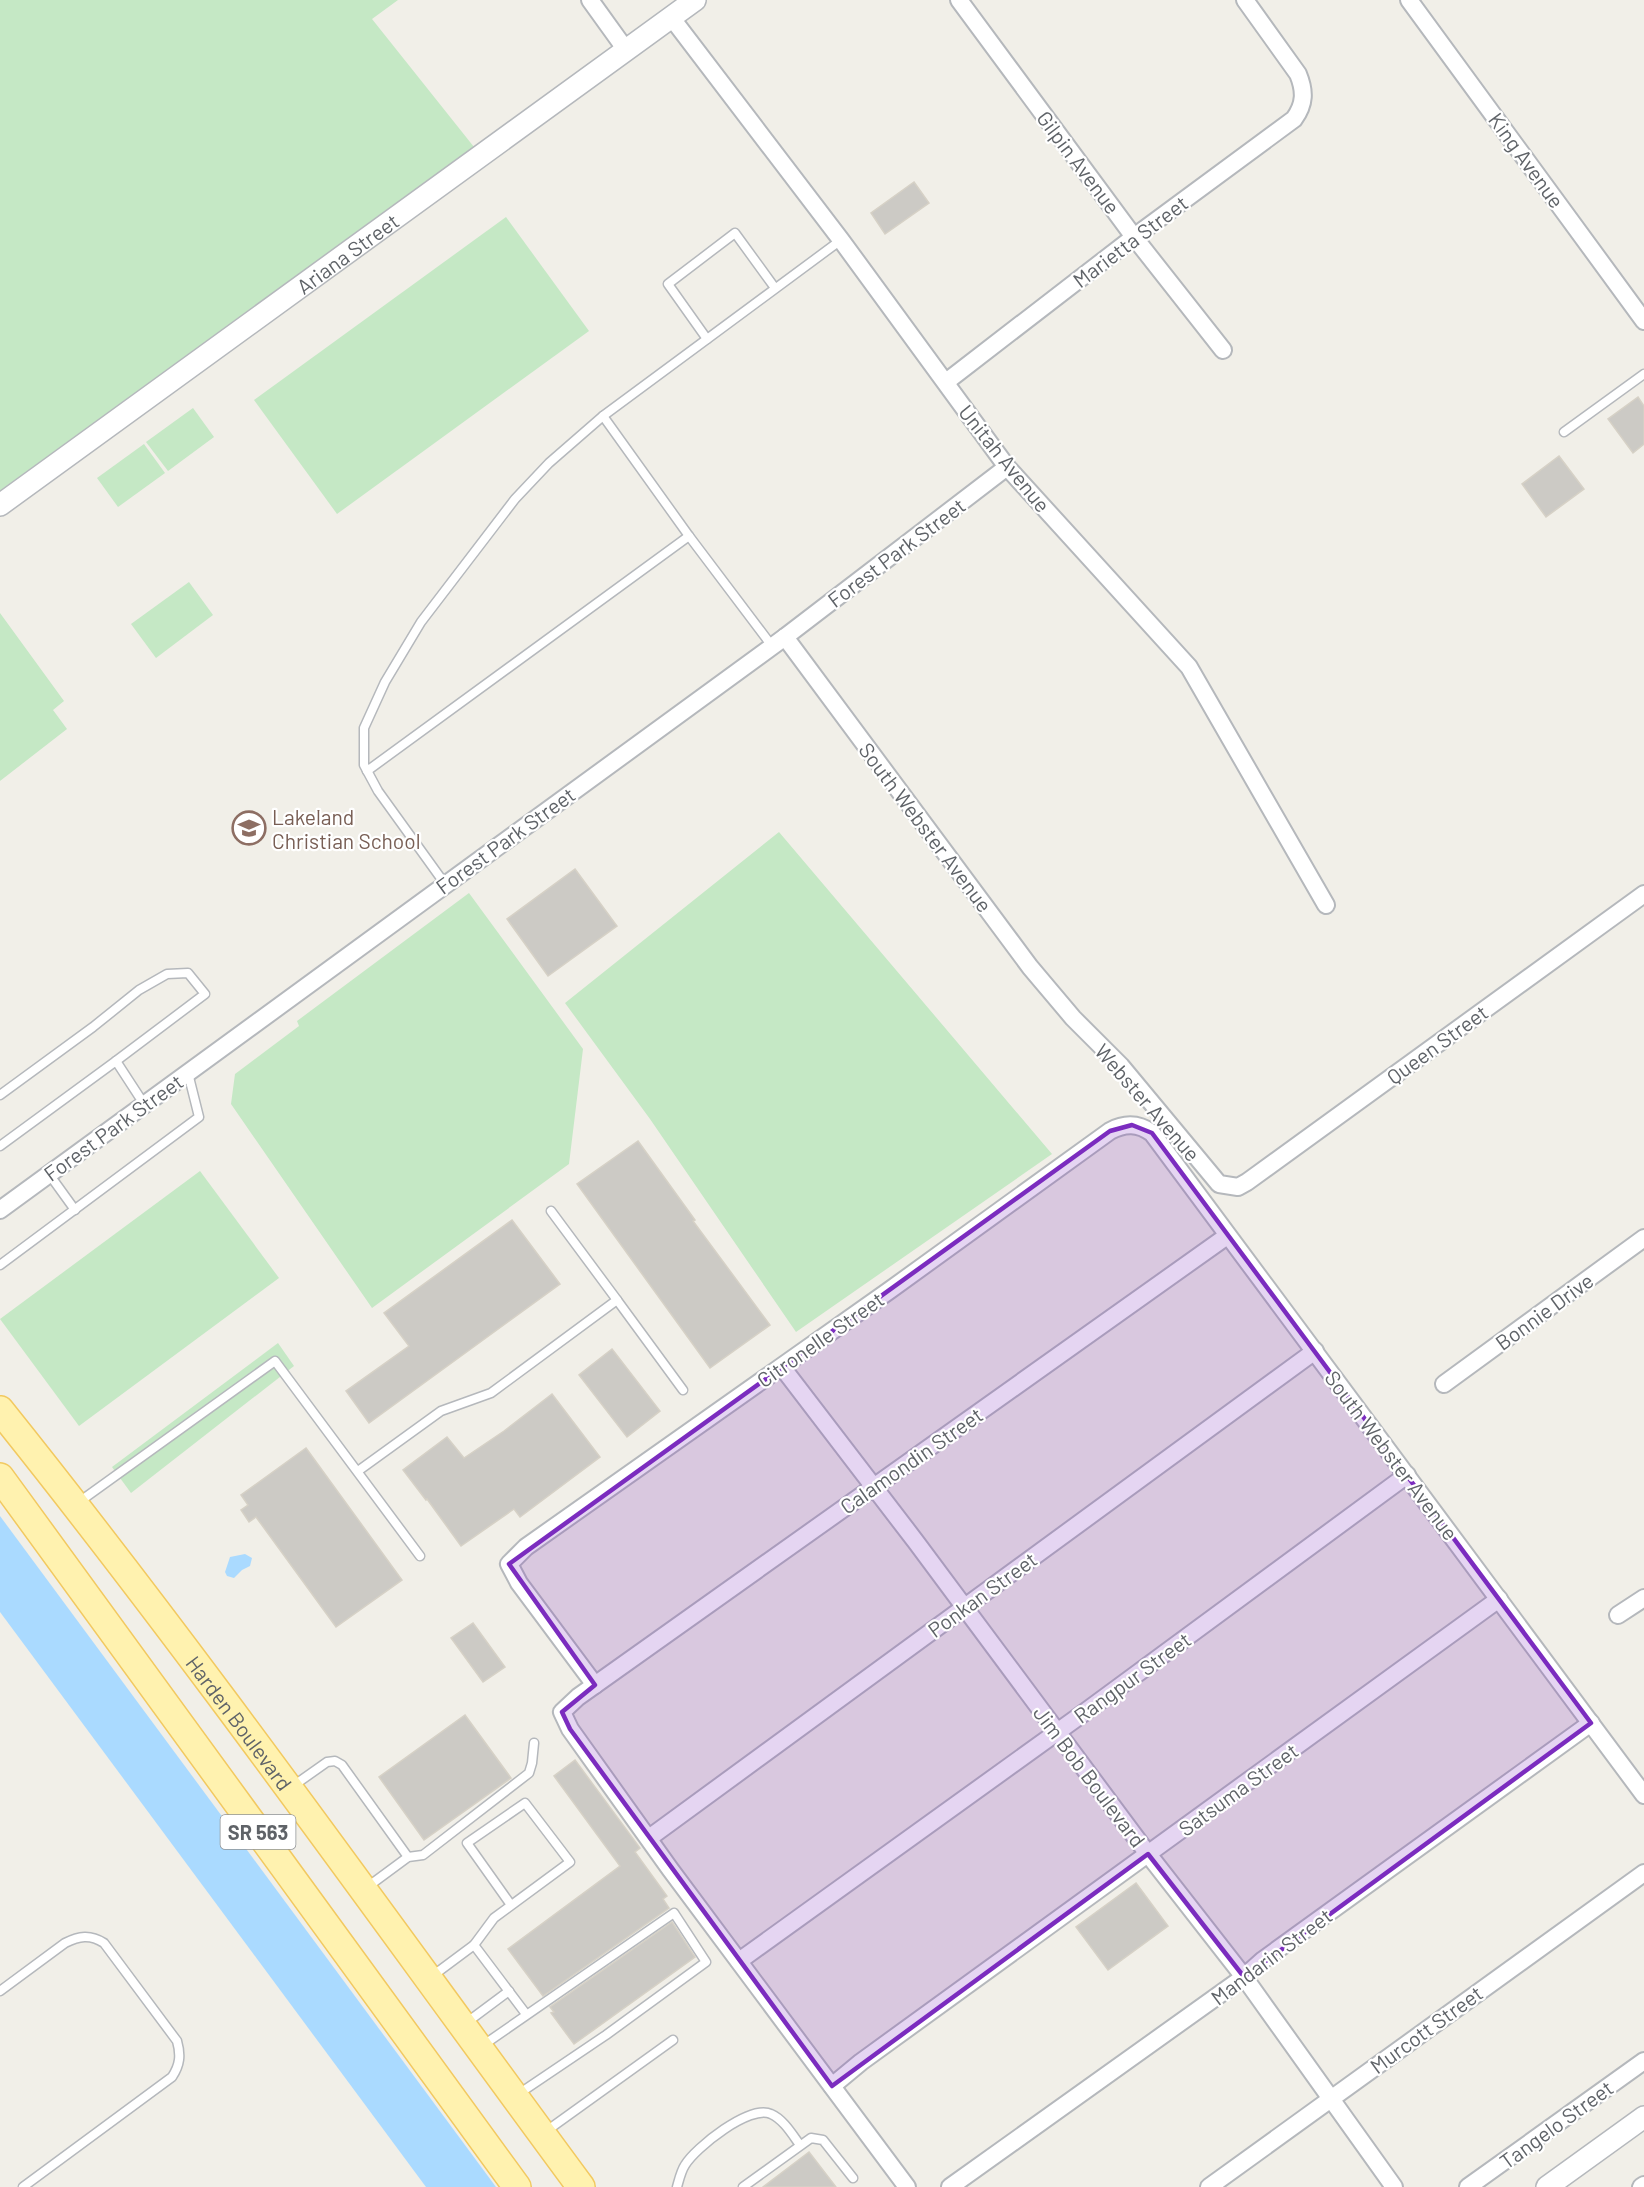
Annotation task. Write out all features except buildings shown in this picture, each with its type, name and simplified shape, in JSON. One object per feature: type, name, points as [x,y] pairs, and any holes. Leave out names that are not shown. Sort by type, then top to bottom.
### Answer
[{"type":"main road","name":"Harden Boulevard","points":[[0,1410],[76,1504],[289,1789],[581,2187]]},
{"type":"main road","name":"SR 563","points":[[0,1477],[517,2187]]},
{"type":"street","points":[[590,0],[626,50]]},
{"type":"street","name":"Ariana Street","points":[[0,505],[695,0]]},
{"type":"street","name":"Gilpin Avenue","points":[[958,0],[1134,237],[1223,350]]},
{"type":"street","name":"Marietta Street","points":[[946,382],[1134,237],[1294,119],[1300,111],[1304,94],[1303,84],[1245,0]]},
{"type":"street","name":"King Avenue","points":[[1409,0],[1644,321]]},
{"type":"street","name":"Unitah Avenue","points":[[671,17],[841,240],[1007,468],[1189,668],[1326,905]]},
{"type":"street","name":"Forest Park Street","points":[[1,1206],[49,1174],[779,641],[1007,468]]},
{"type":"street","name":"South Webster Avenue","points":[[779,641],[1030,967],[1069,1014]]},
{"type":"street","name":"Queen Street","points":[[1228,1186],[1238,1187],[1247,1182],[1644,894]]},
{"type":"street","name":"Webster Avenue","points":[[1069,1014],[1121,1066],[1213,1179],[1219,1184],[1228,1186]]},
{"type":"street","name":"South Webster Avenue","points":[[1132,1125],[1143,1127],[1152,1133],[1644,1795]]},
{"type":"street","name":"Citronelle Street","points":[[596,1685],[519,1583],[509,1564],[536,1540],[782,1367],[1110,1131],[1119,1126],[1132,1125]]},
{"type":"street","name":"Calamondin Street","points":[[649,1838],[570,1729],[562,1712],[596,1685],[1227,1236]]},
{"type":"street","name":"Bonnie Drive","points":[[1444,1384],[1644,1238]]},
{"type":"street","name":"Ponkan Street","points":[[649,1838],[1315,1351]]},
{"type":"street","name":"Jim Bob Boulevard","points":[[782,1367],[1148,1854],[1244,1977],[1394,2187]]},
{"type":"street","name":"Rangpur Street","points":[[740,1961],[1407,1475]]},
{"type":"street","points":[[1618,1615],[1644,1598]]},
{"type":"street","name":"Satsuma Street","points":[[831,2086],[1499,1599]]},
{"type":"street","name":"Mandarin Street","points":[[950,2187],[1244,1977],[1263,1960],[1591,1723]]},
{"type":"street","points":[[649,1838],[907,2187]]},
{"type":"street","name":"Murcott Street","points":[[1209,2187],[1644,1873]]},
{"type":"street","name":"Tangelo Street","points":[[1468,2187],[1644,2061]]},
{"type":"street","points":[[1547,2187],[1644,2117]]},
{"type":"lane","points":[[707,339],[668,284],[735,233],[775,288]]},
{"type":"lane","points":[[445,884],[378,791],[364,765],[364,728],[385,682],[421,622],[515,499],[549,463],[603,416],[841,240]]},
{"type":"lane","points":[[1564,432],[1644,374]]},
{"type":"lane","points":[[603,416],[690,536],[779,641]]},
{"type":"lane","points":[[367,771],[690,536]]},
{"type":"lane","points":[[0,1095],[139,990],[166,974],[188,973],[205,994],[0,1146]]},
{"type":"lane","points":[[116,1061],[144,1104]]},
{"type":"lane","points":[[0,1265],[200,1117],[188,1072]]},
{"type":"lane","points":[[49,1174],[75,1210]]},
{"type":"lane","points":[[551,1211],[683,1390]]},
{"type":"lane","points":[[358,1471],[441,1411],[491,1393],[617,1300]]},
{"type":"lane","points":[[76,1504],[275,1361],[420,1556]]},
{"type":"lane","points":[[363,1890],[408,1857],[423,1855],[529,1773],[534,1743]]},
{"type":"lane","points":[[289,1789],[327,1762],[335,1761],[342,1765],[408,1857]]},
{"type":"lane","points":[[428,1979],[474,1945],[494,1918],[570,1862],[525,1803],[467,1843],[511,1905]]},
{"type":"lane","points":[[479,2048],[674,1912],[706,1962],[606,2035],[514,2096]]},
{"type":"lane","points":[[0,1991],[65,1943],[87,1936],[97,1939],[104,1943],[177,2041],[180,2053],[177,2068],[172,2077],[23,2187]]},
{"type":"lane","points":[[474,1945],[526,2014]]},
{"type":"lane","points":[[462,2026],[509,1991]]},
{"type":"lane","points":[[542,2134],[673,2040]]},
{"type":"lane","points":[[677,2187],[685,2164],[700,2147],[749,2115],[762,2112],[771,2114],[786,2127],[800,2145]]},
{"type":"lane","points":[[742,2187],[811,2138],[823,2140],[853,2178]]},
{"type":"highlighted area","points":[[1132,1125],[1152,1133],[1591,1723],[1244,1977],[1148,1854],[832,2086],[570,1729],[562,1712],[595,1685],[509,1564],[1110,1131]]},
{"type":"green space","points":[[0,0],[398,0],[372,19],[474,147],[0,491]]},
{"type":"green space","points":[[506,217],[589,331],[337,514],[254,400]]},
{"type":"green space","points":[[193,408],[214,437],[168,471],[146,442]]},
{"type":"green space","points":[[144,444],[165,473],[118,507],[97,478]]},
{"type":"green space","points":[[189,582],[213,615],[156,658],[131,624]]},
{"type":"green space","points":[[0,613],[64,701],[53,710],[67,729],[0,781]]},
{"type":"green space","points":[[779,832],[1052,1154],[796,1332],[650,1119],[565,1003]]},
{"type":"green space","points":[[469,893],[583,1049],[569,1164],[372,1308],[231,1104],[235,1074],[299,1026],[297,1021]]},
{"type":"green space","points":[[200,1171],[279,1278],[79,1426],[0,1319]]},
{"type":"green space","points":[[278,1343],[294,1366],[131,1493],[112,1467]]},
{"type":"water","points":[[0,1516],[496,2187],[426,2187],[0,1612]]},
{"type":"water","points":[[245,1554],[252,1558],[250,1566],[234,1578],[227,1576],[225,1572],[230,1557]]},
{"type":"place","name":"Lakeland Christian School","points":[[249,828]]}]
